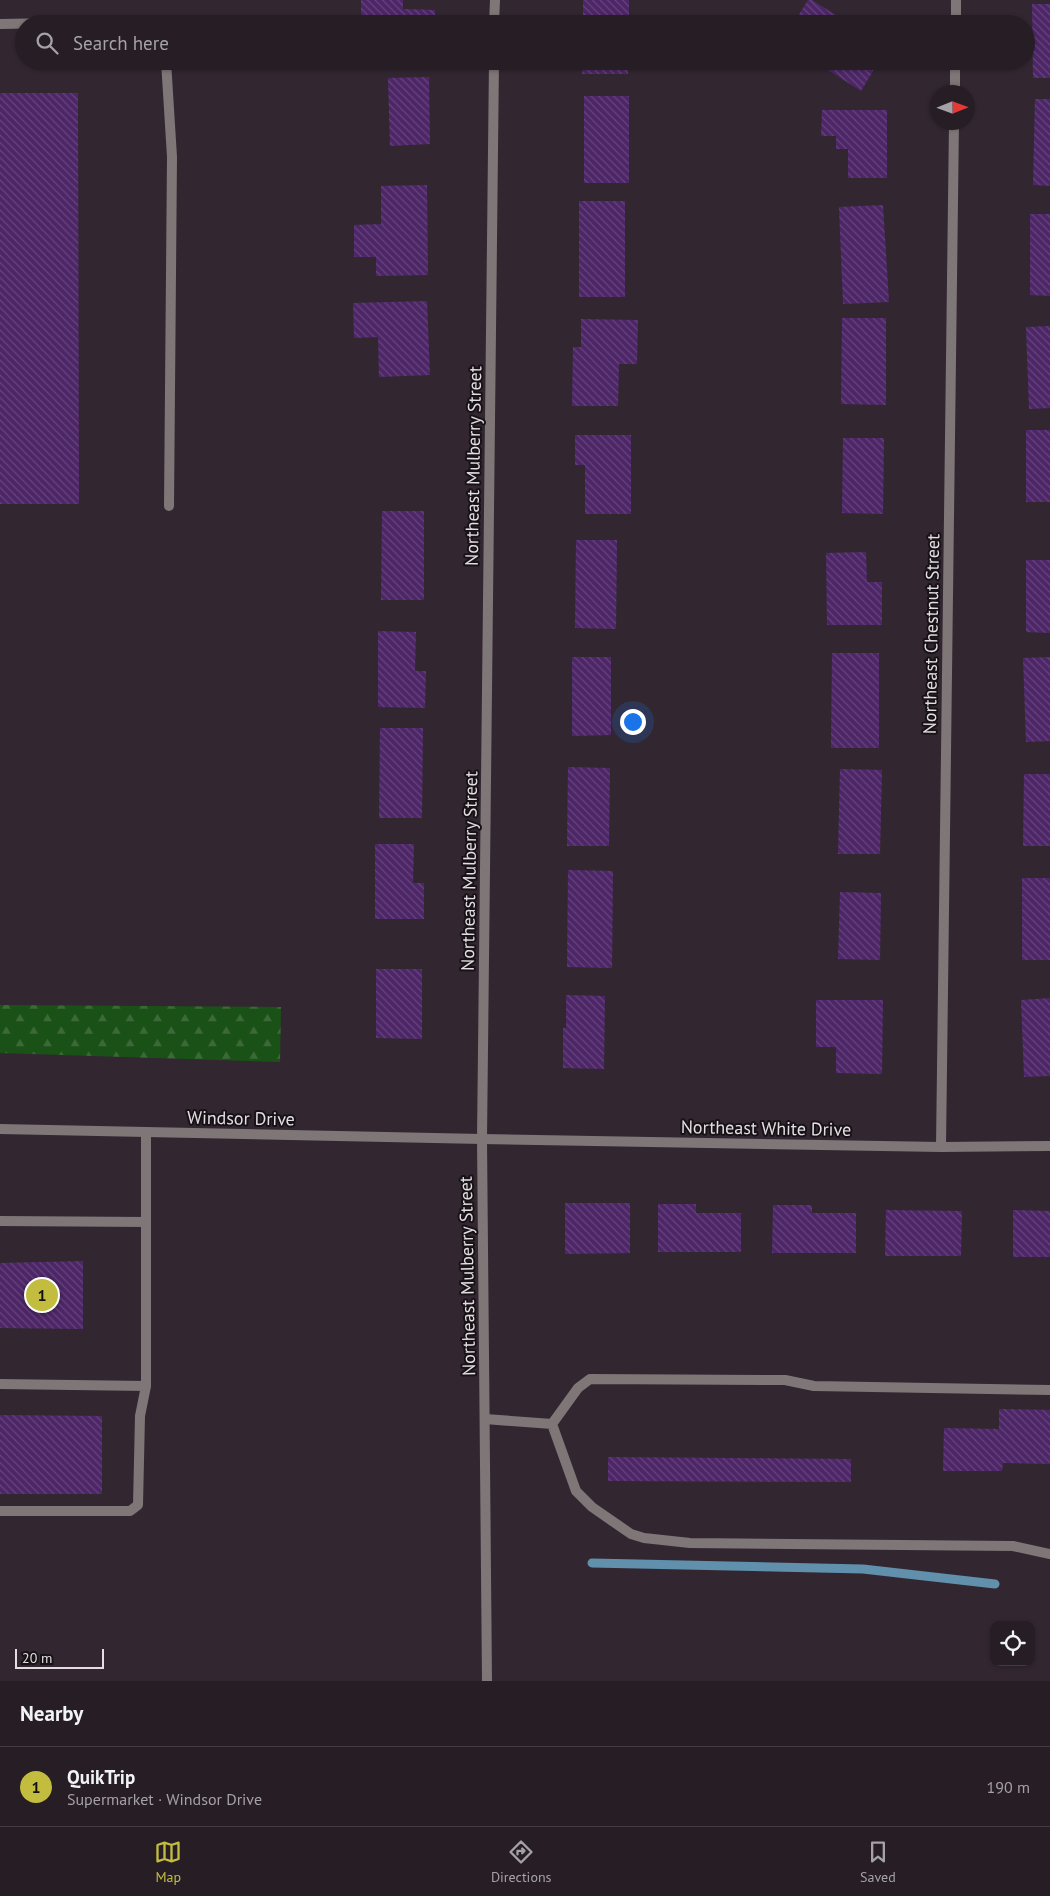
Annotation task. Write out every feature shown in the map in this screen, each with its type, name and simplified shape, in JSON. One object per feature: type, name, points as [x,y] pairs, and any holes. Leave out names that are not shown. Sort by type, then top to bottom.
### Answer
[{"type":"street","points":[[494,15],[495,0]]},
{"type":"street","points":[[956,0],[956,15]]},
{"type":"street","points":[[0,24],[15,24]]},
{"type":"street","points":[[167,70],[172,157],[168,506]]},
{"type":"street","name":"Northeast Mulberry Street","points":[[487,1681],[482,1139],[494,70]]},
{"type":"street","points":[[955,70],[955,85]]},
{"type":"street","name":"Northeast Chestnut Street","points":[[941,1147],[954,130]]},
{"type":"street","name":"Windsor Drive","points":[[0,1129],[482,1139]]},
{"type":"street","points":[[0,1510],[130,1511],[138,1505],[140,1416],[146,1386],[146,1133]]},
{"type":"street","name":"Northeast White Drive","points":[[482,1139],[941,1147],[1050,1146]]},
{"type":"street","points":[[0,1221],[146,1222]]},
{"type":"street","points":[[552,1424],[578,1388],[590,1379],[785,1380],[814,1386],[1050,1390]]},
{"type":"street","points":[[0,1384],[146,1386]]},
{"type":"street","points":[[485,1419],[552,1424]]},
{"type":"street","points":[[552,1424],[576,1491],[592,1507],[631,1534],[644,1538],[690,1543],[1013,1546],[1050,1554]]},
{"type":"green space","points":[[0,1005],[281,1007],[280,1062],[0,1053]]},
{"type":"building","points":[[361,0],[403,0],[403,9],[435,10],[435,15],[361,15]]},
{"type":"building","points":[[583,0],[629,0],[629,15],[583,15]]},
{"type":"building","points":[[808,0],[812,0],[836,15],[799,15]]},
{"type":"building","points":[[1032,4],[1050,4],[1050,78],[1033,78],[1033,70],[1035,70],[1035,15],[1032,15]]},
{"type":"building","points":[[582,70],[628,70],[628,74],[582,74]]},
{"type":"building","points":[[828,70],[874,70],[861,91]]},
{"type":"building","points":[[429,77],[430,144],[390,146],[388,78]]},
{"type":"building","points":[[0,93],[78,93],[79,504],[0,504]]},
{"type":"building","points":[[584,96],[629,96],[629,183],[584,183]]},
{"type":"building","points":[[1035,99],[1050,99],[1050,186],[1033,185]]},
{"type":"building","points":[[822,110],[887,110],[887,178],[848,178],[848,149],[836,149],[836,136],[821,136]]},
{"type":"building","points":[[427,185],[428,275],[376,276],[376,257],[354,257],[354,225],[381,224],[381,186]]},
{"type":"building","points":[[579,201],[625,201],[625,297],[579,297]]},
{"type":"building","points":[[883,205],[889,302],[843,304],[839,207]]},
{"type":"building","points":[[1030,214],[1050,214],[1050,296],[1030,295]]},
{"type":"building","points":[[427,301],[430,375],[379,377],[378,337],[354,338],[353,303]]},
{"type":"building","points":[[842,318],[886,318],[886,405],[841,404]]},
{"type":"building","points":[[581,319],[638,320],[637,364],[619,364],[618,406],[572,406],[573,347],[581,347]]},
{"type":"building","points":[[1050,326],[1050,408],[1029,409],[1026,327]]},
{"type":"building","points":[[1026,430],[1050,430],[1050,502],[1026,502]]},
{"type":"building","points":[[575,435],[631,435],[631,514],[585,514],[585,465],[575,465]]},
{"type":"building","points":[[843,438],[884,438],[883,514],[842,513]]},
{"type":"building","points":[[382,511],[424,511],[424,600],[381,600]]},
{"type":"building","points":[[576,540],[617,540],[616,629],[575,628]]},
{"type":"building","points":[[866,552],[867,582],[882,582],[882,625],[827,625],[826,553]]},
{"type":"building","points":[[1026,560],[1050,560],[1050,633],[1026,632]]},
{"type":"building","points":[[378,631],[416,632],[415,671],[426,671],[425,708],[378,707]]},
{"type":"building","points":[[832,653],[879,653],[879,748],[831,748]]},
{"type":"building","points":[[572,657],[611,657],[611,735],[572,736]]},
{"type":"building","points":[[1050,657],[1050,741],[1026,742],[1023,658]]},
{"type":"building","points":[[380,728],[423,728],[422,818],[379,818]]},
{"type":"building","points":[[568,767],[610,768],[609,846],[567,846]]},
{"type":"building","points":[[840,769],[882,770],[880,854],[838,854]]},
{"type":"building","points":[[1024,774],[1050,774],[1050,846],[1023,846]]},
{"type":"building","points":[[375,844],[414,844],[413,883],[424,883],[424,919],[375,919]]},
{"type":"building","points":[[568,870],[613,871],[612,968],[567,967]]},
{"type":"building","points":[[1022,878],[1050,878],[1050,960],[1022,960]]},
{"type":"building","points":[[840,892],[881,893],[880,960],[838,959]]},
{"type":"building","points":[[376,969],[422,969],[422,1039],[376,1038]]},
{"type":"building","points":[[566,995],[605,996],[604,1069],[563,1068],[563,1028],[566,1028]]},
{"type":"building","points":[[1050,998],[1050,1076],[1024,1077],[1021,1000]]},
{"type":"building","points":[[816,1000],[883,1000],[882,1074],[836,1073],[836,1047],[816,1047]]},
{"type":"building","points":[[565,1203],[630,1203],[630,1253],[565,1254]]},
{"type":"building","points":[[658,1204],[696,1204],[696,1213],[741,1213],[741,1252],[658,1252]]},
{"type":"building","points":[[773,1205],[812,1205],[812,1213],[856,1213],[856,1253],[772,1253]]},
{"type":"building","points":[[886,1210],[962,1211],[961,1256],[885,1256]]},
{"type":"building","points":[[1013,1210],[1050,1211],[1050,1257],[1013,1257]]},
{"type":"building","points":[[83,1261],[83,1329],[0,1328],[0,1263]]},
{"type":"building","points":[[999,1409],[1050,1410],[1050,1464],[1003,1463],[1002,1471],[943,1471],[944,1428],[999,1429]]},
{"type":"building","points":[[0,1415],[102,1416],[102,1494],[0,1494]]},
{"type":"building","points":[[608,1457],[851,1459],[851,1482],[608,1481]]},
{"type":"waterway","points":[[592,1563],[863,1569],[995,1584]]},
{"type":"place","name":"QuikTrip","points":[[42,1295]]}]
